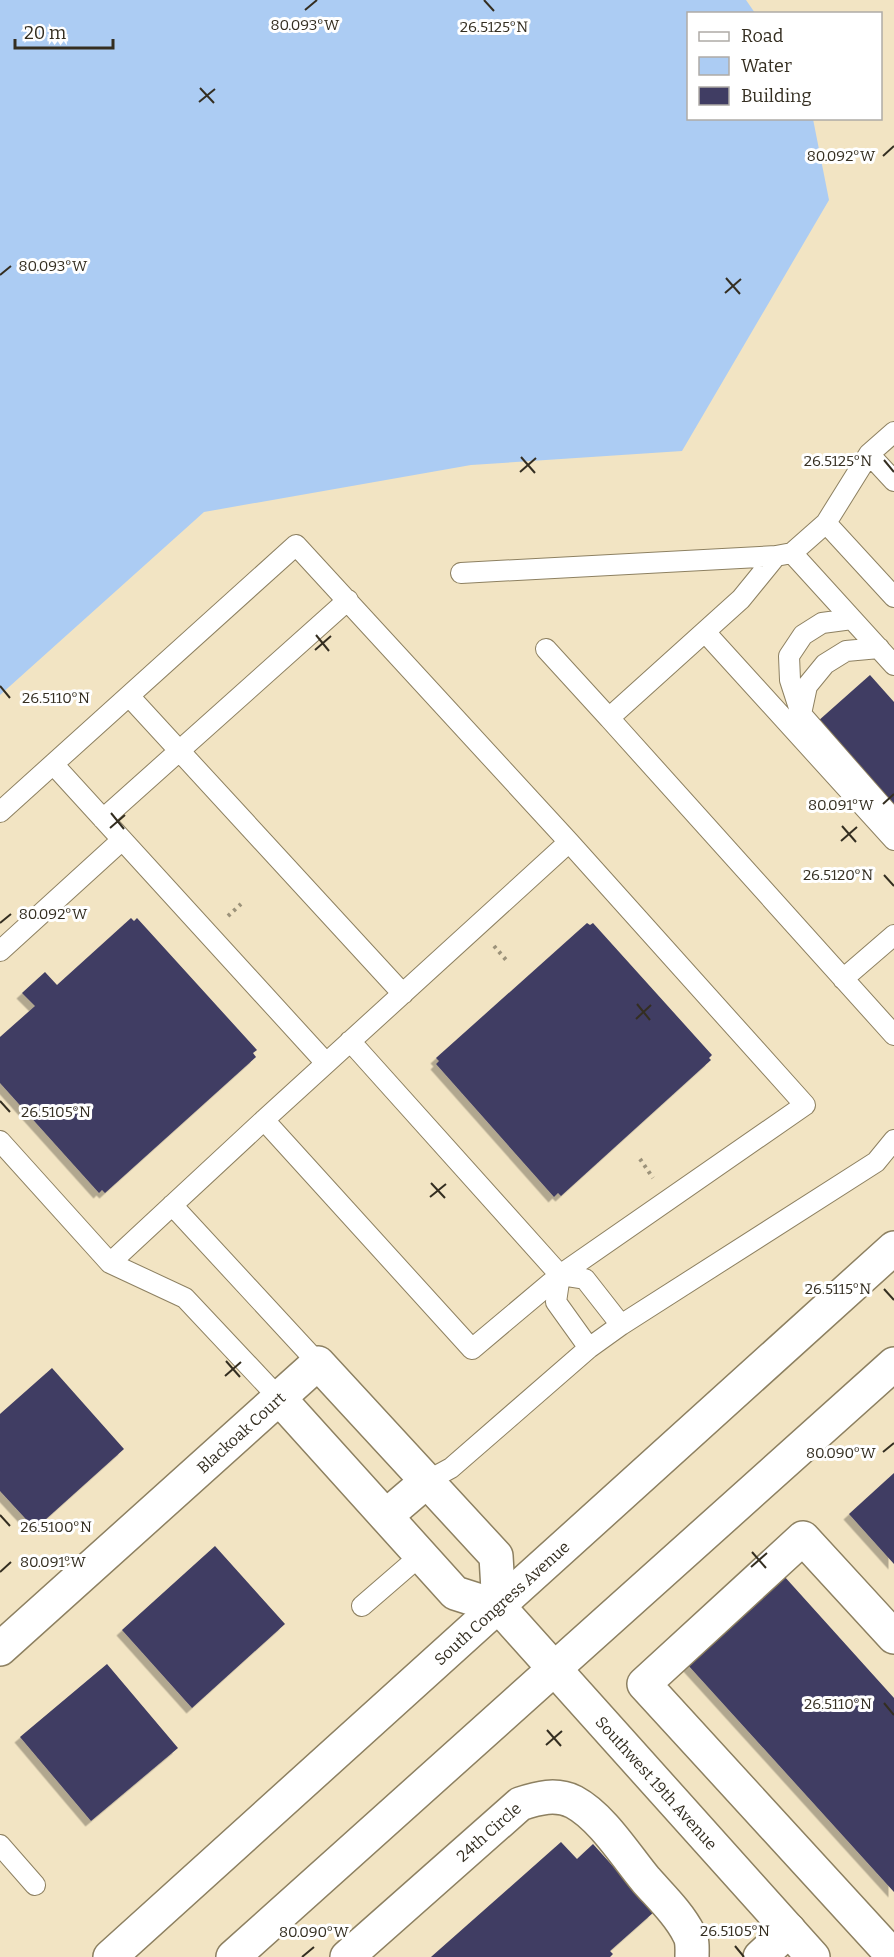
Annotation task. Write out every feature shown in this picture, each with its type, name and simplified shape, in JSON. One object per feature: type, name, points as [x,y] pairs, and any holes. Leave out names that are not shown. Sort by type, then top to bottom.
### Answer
[{"type":"street","name":"South Congress Avenue","points":[[110,1957],[894,1248]]},
{"type":"street","points":[[279,1398],[318,1364],[496,1556],[499,1607]]},
{"type":"street","points":[[233,1957],[894,1364]]},
{"type":"street","name":"Blackoak Court","points":[[0,1649],[279,1398],[455,1593],[499,1607]]},
{"type":"street","points":[[387,1516],[427,1481]]},
{"type":"street","points":[[894,1637],[803,1538],[644,1684],[894,1957]]},
{"type":"street","name":"Southwest 19th Avenue","points":[[499,1607],[813,1957]]},
{"type":"street","name":"24th Circle","points":[[347,1957],[520,1804],[542,1797],[555,1797],[573,1802],[594,1818],[684,1927],[692,1942],[692,1957]]},
{"type":"street","points":[[760,1957],[789,1930]]},
{"type":"lane","points":[[609,718],[741,599],[784,554],[826,523],[869,454],[894,432]]},
{"type":"lane","points":[[869,454],[894,481]]},
{"type":"lane","points":[[826,523],[894,597]]},
{"type":"lane","points":[[0,812],[296,545],[569,842],[805,1105],[560,1275],[472,1349],[264,1120]]},
{"type":"lane","points":[[461,573],[784,554],[852,619],[894,665]]},
{"type":"lane","points":[[103,819],[348,600]]},
{"type":"lane","points":[[852,619],[822,623],[803,635],[789,656],[790,681],[801,714],[894,820]]},
{"type":"lane","points":[[705,632],[894,840]]},
{"type":"lane","points":[[801,714],[807,686],[825,664],[846,651],[879,648]]},
{"type":"lane","points":[[546,649],[894,1035]]},
{"type":"lane","points":[[129,696],[403,994]]},
{"type":"lane","points":[[54,765],[326,1063]]},
{"type":"lane","points":[[0,951],[122,840]]},
{"type":"lane","points":[[110,1263],[569,842]]},
{"type":"lane","points":[[843,979],[894,934]]},
{"type":"lane","points":[[350,1041],[560,1275],[585,1279],[621,1325]]},
{"type":"lane","points":[[427,1481],[451,1468],[589,1348],[621,1325],[876,1162],[894,1140]]},
{"type":"lane","points":[[0,1141],[110,1263],[185,1298],[279,1398]]},
{"type":"lane","points":[[172,1205],[318,1364]]},
{"type":"lane","points":[[560,1275],[556,1302],[589,1348]]},
{"type":"lane","points":[[362,1606],[421,1555]]},
{"type":"lane","points":[[0,1845],[35,1885]]},
{"type":"path","points":[[221,922],[241,904]]},
{"type":"path","points":[[487,938],[507,961]]},
{"type":"path","points":[[640,1159],[657,1184]]},
{"type":"water","points":[[0,0],[746,0],[754,12],[687,12],[687,120],[813,120],[829,200],[682,451],[471,465],[204,512],[0,695]]},
{"type":"building","points":[[870,675],[894,702],[894,806],[817,722]]},
{"type":"building","points":[[131,918],[134,921],[137,918],[257,1050],[253,1053],[256,1057],[105,1193],[102,1190],[99,1193],[0,1083],[0,1037],[35,1006],[22,993],[45,972],[57,985]]},
{"type":"building","points":[[587,923],[590,925],[593,923],[712,1055],[709,1058],[711,1060],[561,1196],[558,1193],[554,1197],[436,1064],[439,1061],[436,1058]]},
{"type":"building","points":[[52,1368],[124,1449],[35,1529],[0,1491],[0,1414]]},
{"type":"building","points":[[894,1473],[894,1564],[849,1514]]},
{"type":"building","points":[[215,1546],[285,1624],[192,1708],[122,1630]]},
{"type":"building","points":[[784,1576],[894,1698],[894,1892],[687,1664]]},
{"type":"building","points":[[107,1664],[178,1748],[91,1821],[20,1737]]},
{"type":"building","points":[[561,1842],[577,1859],[593,1844],[654,1912],[610,1951],[613,1954],[610,1957],[431,1957]]}]
